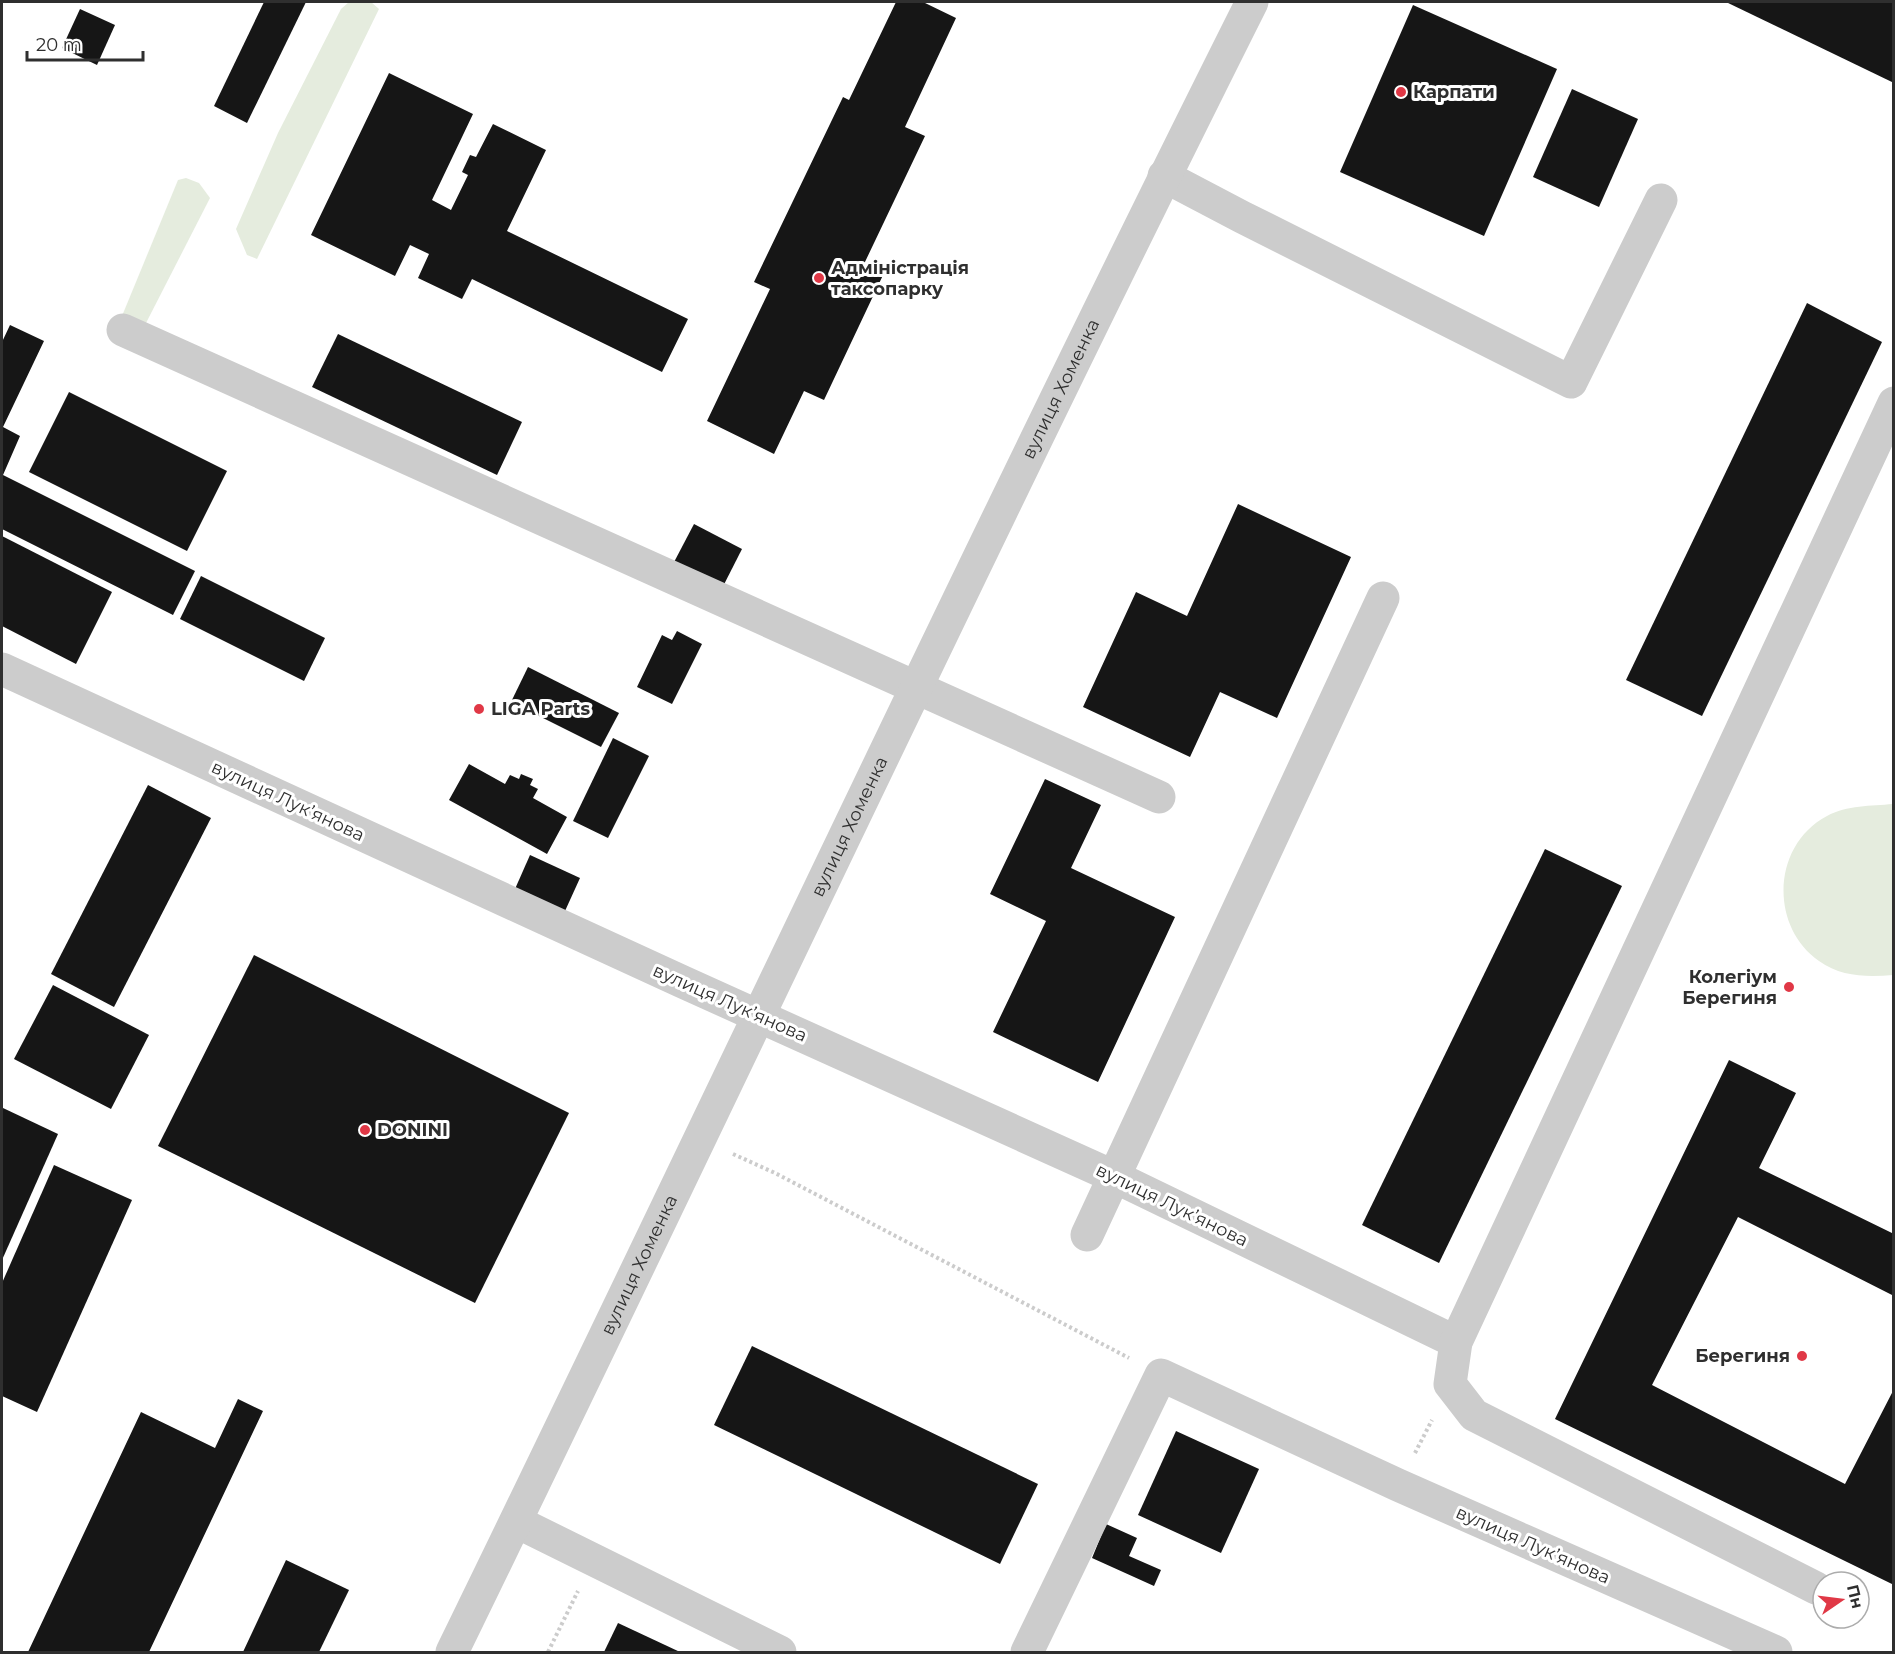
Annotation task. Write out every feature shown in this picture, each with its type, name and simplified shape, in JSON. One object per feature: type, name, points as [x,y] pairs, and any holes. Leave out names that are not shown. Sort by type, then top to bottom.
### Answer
[{"type":"street","name":"вулиця Хоменка","points":[[452,1653],[1164,176],[1252,2]]},
{"type":"street","points":[[1164,176],[1571,382],[1661,200]]},
{"type":"street","points":[[123,330],[1159,797]]},
{"type":"street","points":[[1811,1585],[1474,1414],[1450,1384],[1456,1342],[1893,403]]},
{"type":"street","points":[[1087,1235],[1383,598]]},
{"type":"street","name":"вулиця Лукʼянова","points":[[2,669],[1115,1177],[1456,1342]]},
{"type":"street","points":[[1027,1653],[1161,1375]]},
{"type":"street","name":"вулиця Лукʼянова","points":[[1161,1375],[1398,1485],[1776,1653]]},
{"type":"street","points":[[517,1522],[780,1653]]},
{"type":"path","points":[[700,1139],[775,1173],[1161,1375]]},
{"type":"path","points":[[1398,1485],[1450,1384]]},
{"type":"path","points":[[548,1653],[593,1560]]},
{"type":"shaded area","points":[[349,2],[371,2],[379,9],[257,259],[247,255],[236,229],[278,133],[341,9]]},
{"type":"shaded area","points":[[186,178],[199,183],[210,198],[145,325],[122,316],[178,180]]},
{"type":"shaded area","points":[[1893,804],[1893,975],[1864,976],[1845,973],[1819,961],[1803,946],[1791,928],[1785,907],[1784,886],[1787,865],[1796,846],[1809,829],[1827,816],[1851,808]]},
{"type":"building","points":[[264,2],[306,2],[247,123],[214,106]]},
{"type":"building","name":"Адміністрація таксопарку","points":[[896,2],[923,2],[956,18],[905,127],[925,136],[864,264],[884,273],[824,400],[804,391],[774,454],[707,421],[770,289],[754,282],[843,97],[849,100]]},
{"type":"building","points":[[1726,2],[1894,2],[1894,83]]},
{"type":"building","points":[[1413,5],[1557,69],[1484,236],[1340,172]]},
{"type":"building","points":[[80,9],[115,25],[97,65],[62,48]]},
{"type":"building","points":[[389,73],[473,114],[432,200],[451,210],[468,175],[462,172],[470,155],[476,157],[493,124],[546,150],[507,231],[688,319],[662,372],[472,279],[462,299],[418,278],[429,254],[410,245],[395,276],[311,235]]},
{"type":"building","points":[[1572,89],[1638,119],[1599,207],[1533,177]]},
{"type":"building","points":[[1807,303],[1882,342],[1702,716],[1626,680]]},
{"type":"building","points":[[10,325],[44,341],[3,427],[20,436],[3,475],[195,571],[173,615],[2,529],[2,342]]},
{"type":"building","points":[[338,334],[522,422],[497,475],[312,387]]},
{"type":"building","points":[[69,392],[227,471],[187,551],[29,472]]},
{"type":"building","points":[[1238,504],[1351,557],[1277,718],[1220,692],[1190,757],[1083,707],[1136,592],[1187,616]]},
{"type":"building","points":[[694,524],[742,549],[711,610],[662,585]]},
{"type":"building","points":[[2,536],[112,592],[76,664],[2,626]]},
{"type":"building","points":[[201,576],[325,638],[304,681],[180,619]]},
{"type":"building","points":[[677,631],[702,644],[672,704],[637,687],[662,635],[672,640]]},
{"type":"building","points":[[528,667],[619,713],[601,747],[511,702]]},
{"type":"building","points":[[613,738],[649,756],[608,838],[573,821]]},
{"type":"building","points":[[469,764],[505,784],[510,775],[519,779],[521,774],[533,779],[530,785],[538,789],[533,798],[567,817],[547,854],[449,800]]},
{"type":"building","points":[[1045,779],[1101,805],[1071,868],[1175,917],[1098,1082],[993,1032],[1046,921],[990,894]]},
{"type":"building","points":[[148,785],[211,818],[114,1007],[51,974]]},
{"type":"building","points":[[1545,849],[1622,886],[1439,1263],[1362,1225]]},
{"type":"building","points":[[530,855],[580,878],[565,911],[515,889]]},
{"type":"building","points":[[254,955],[569,1113],[475,1303],[158,1146]]},
{"type":"building","points":[[53,985],[149,1035],[111,1109],[14,1059]]},
{"type":"building","points":[[1729,1060],[1796,1093],[1759,1168],[1894,1234],[1894,1296],[1738,1217],[1652,1385],[1845,1484],[1894,1389],[1894,1585],[1871,1574],[1871,1570],[1863,1570],[1555,1419]]},
{"type":"building","points":[[3,1108],[58,1134],[2,1260],[2,1111]]},
{"type":"building","points":[[54,1165],[132,1200],[37,1412],[2,1396],[2,1283]]},
{"type":"building","points":[[752,1346],[1038,1484],[1000,1564],[714,1425]]},
{"type":"building","points":[[238,1399],[263,1411],[149,1652],[28,1652],[141,1412],[215,1448]]},
{"type":"building","points":[[1176,1431],[1259,1469],[1221,1553],[1138,1515]]},
{"type":"building","points":[[1106,1524],[1137,1538],[1129,1556],[1161,1570],[1154,1586],[1092,1558]]},
{"type":"building","points":[[286,1560],[349,1590],[319,1652],[243,1652]]},
{"type":"building","points":[[618,1623],[680,1652],[604,1652]]},
{"type":"place","name":"Карпати","points":[[1401,92]]},
{"type":"place","name":"Адміністрація таксопарку","points":[[819,278]]},
{"type":"place","name":"LIGA Parts","points":[[479,709]]},
{"type":"place","name":"Колегіум Берегиня","points":[[1789,987]]},
{"type":"place","name":"DONINI","points":[[365,1130]]},
{"type":"place","name":"Берегиня","points":[[1802,1356]]}]
